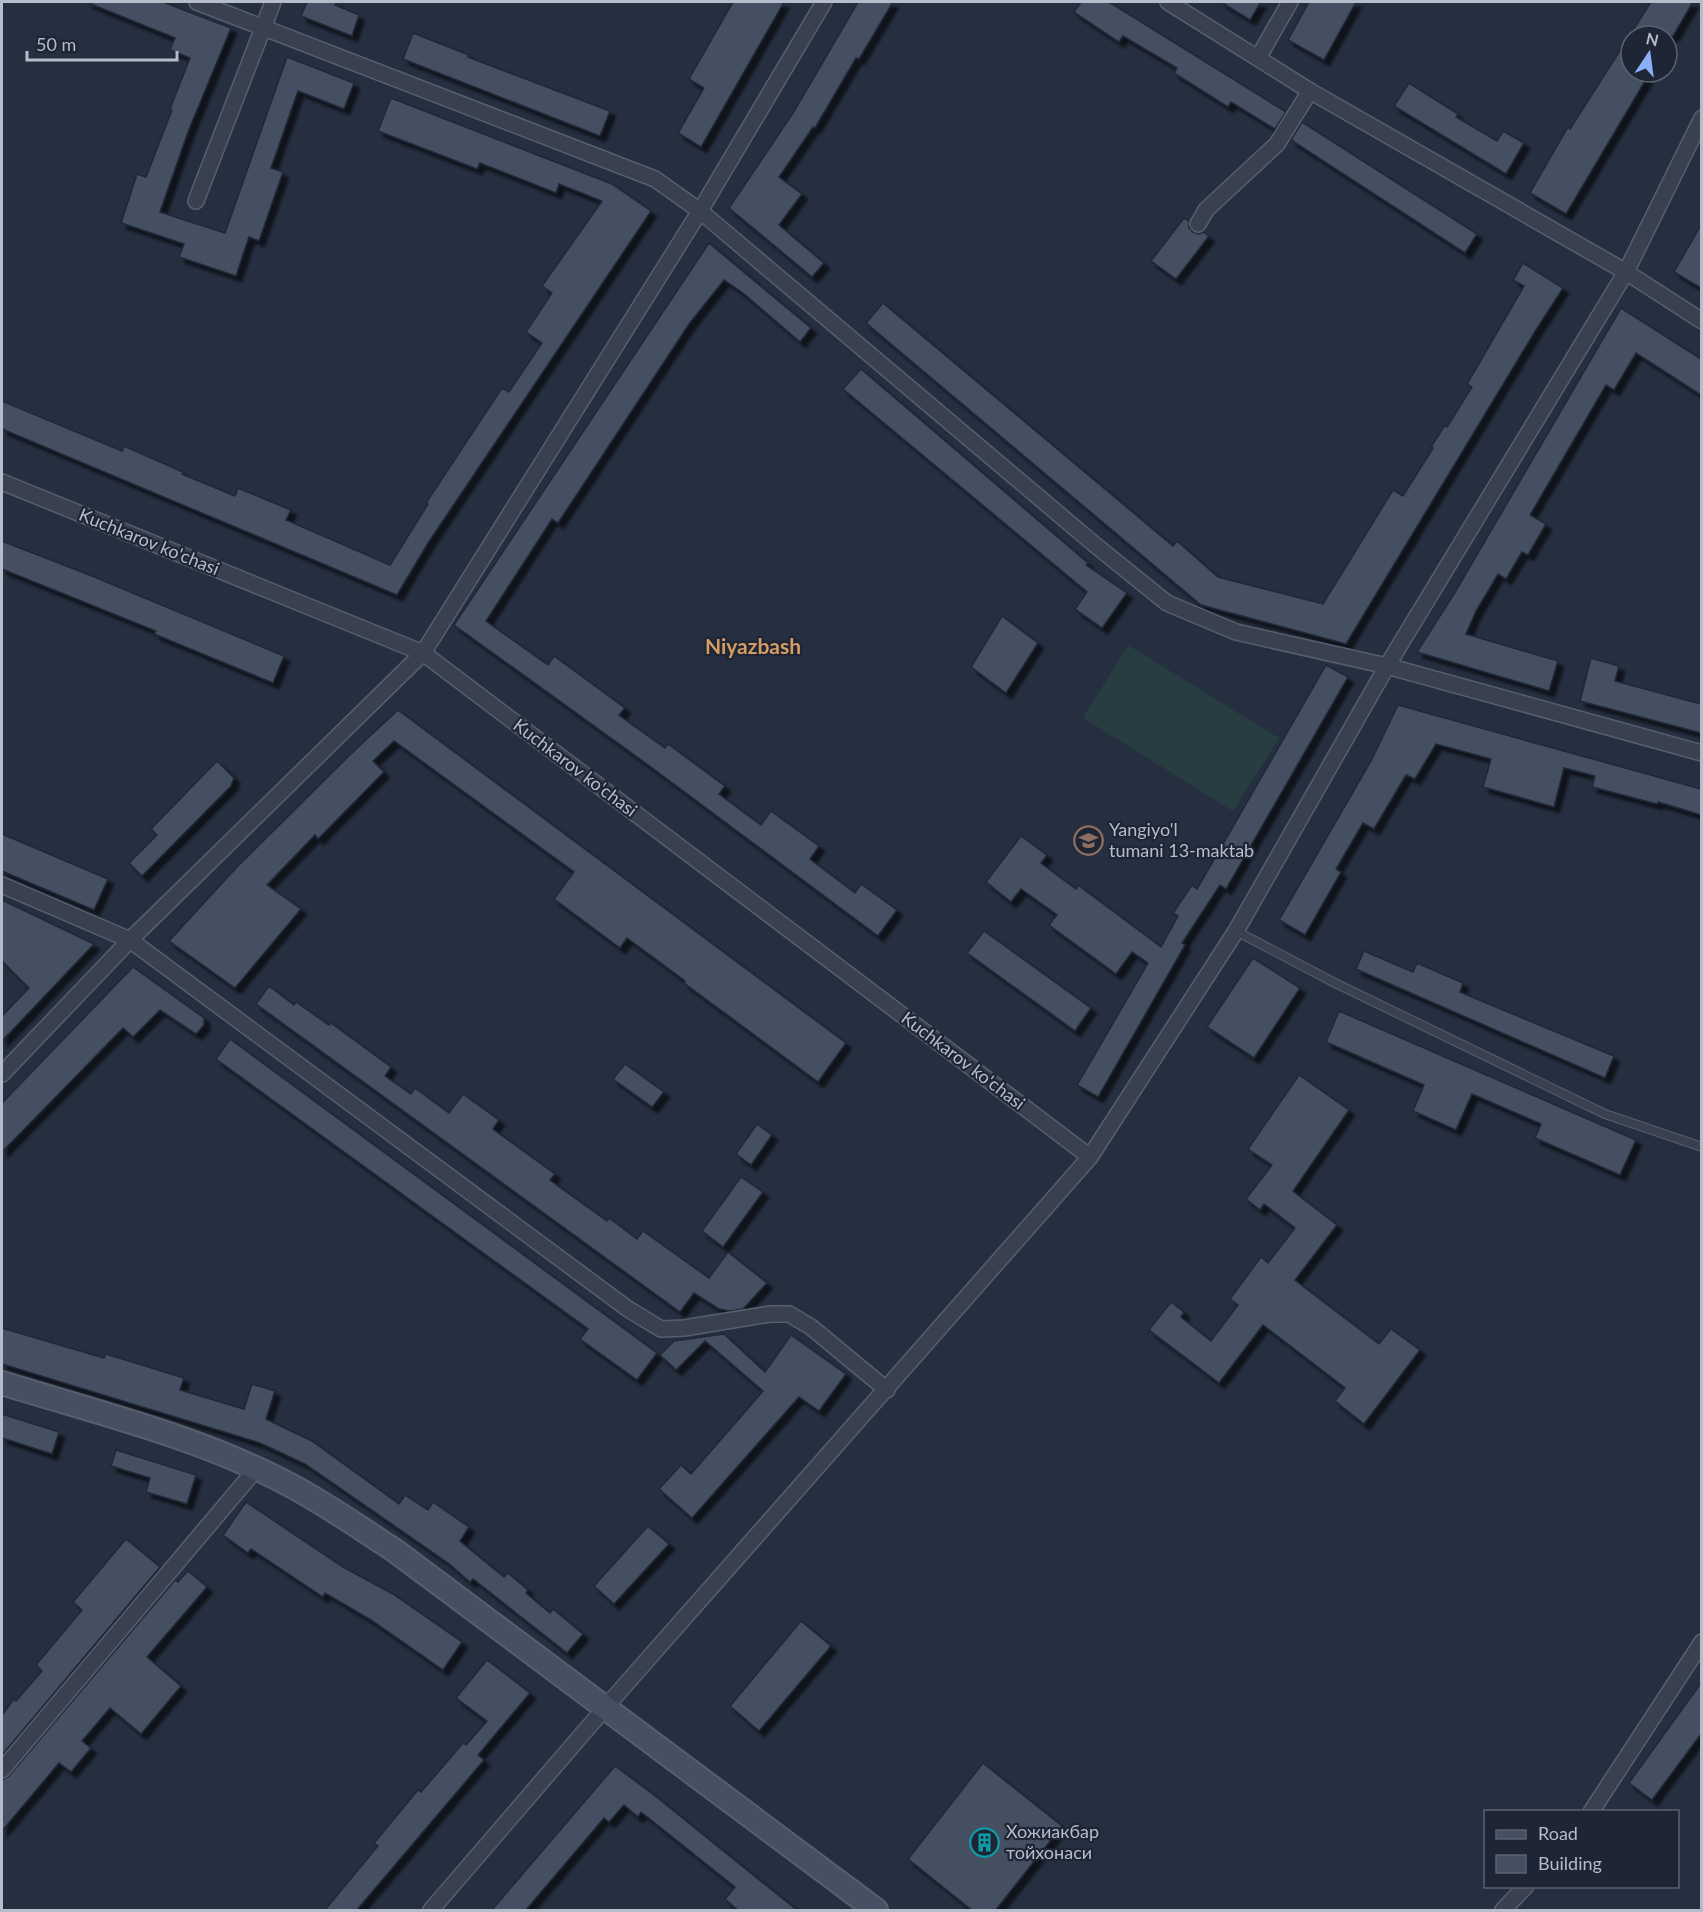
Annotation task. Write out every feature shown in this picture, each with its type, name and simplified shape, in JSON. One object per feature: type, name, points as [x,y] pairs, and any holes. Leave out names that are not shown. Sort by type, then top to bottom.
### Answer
[{"type":"main road","points":[[2,1383],[166,1434],[256,1469],[290,1485],[394,1550],[876,1911]]},
{"type":"street","points":[[197,2],[656,179],[700,211],[1167,603],[1236,632],[1388,666],[1701,753]]},
{"type":"street","points":[[196,201],[273,2]]},
{"type":"street","points":[[2,1074],[130,940],[423,653],[700,211],[824,2]]},
{"type":"street","points":[[1168,2],[1310,91],[1626,272],[1701,321]]},
{"type":"street","points":[[1258,58],[1290,2]]},
{"type":"street","points":[[1198,224],[1206,210],[1277,144],[1310,91]]},
{"type":"street","points":[[431,1911],[604,1709],[1090,1157],[1236,931],[1388,666],[1626,272],[1701,118]]},
{"type":"street","name":"Kuchkarov ko'chasi","points":[[2,482],[423,653],[1090,1157]]},
{"type":"street","points":[[2,885],[130,940],[627,1310],[661,1329],[684,1328],[770,1314],[789,1314],[811,1327],[887,1390]]},
{"type":"street","points":[[2,1770],[256,1469]]},
{"type":"street","points":[[1593,1810],[1701,1642]]},
{"type":"street","points":[[1503,1911],[1525,1888]]},
{"type":"lane","points":[[1236,931],[1335,983],[1605,1114],[1701,1147]]},
{"type":"green space","points":[[1128,645],[1279,738],[1233,811],[1083,718]]},
{"type":"building","points":[[86,2],[163,2],[231,28],[188,132],[160,212],[225,233],[287,57],[354,83],[344,109],[298,91],[271,168],[283,172],[259,241],[249,237],[236,276],[179,257],[184,244],[121,223],[137,174],[146,177],[190,58],[170,50],[175,38]]},
{"type":"building","points":[[307,2],[337,2],[335,5],[359,15],[352,36],[301,16]]},
{"type":"building","points":[[733,2],[784,2],[701,147],[678,133],[704,88],[689,79]]},
{"type":"building","points":[[858,2],[893,2],[859,59],[856,58],[815,128],[813,127],[779,177],[802,194],[779,225],[824,263],[812,277],[729,208],[793,113]]},
{"type":"building","points":[[1081,2],[1109,2],[1286,112],[1275,129],[1231,102],[1228,107],[1174,73],[1177,68],[1123,36],[1119,42],[1074,12]]},
{"type":"building","points":[[1221,2],[1261,2],[1250,20]]},
{"type":"building","points":[[1309,2],[1356,2],[1324,60],[1288,40]]},
{"type":"building","points":[[1651,2],[1693,2],[1679,26],[1637,24]]},
{"type":"building","points":[[413,33],[469,55],[468,57],[610,111],[600,136],[403,59]]},
{"type":"building","points":[[1619,52],[1619,84],[1643,84],[1566,214],[1530,193],[1568,127],[1570,129]]},
{"type":"building","points":[[1409,83],[1458,114],[1456,117],[1497,141],[1503,131],[1524,143],[1506,174],[1394,106]]},
{"type":"building","points":[[391,98],[612,184],[651,211],[428,543],[397,595],[2,429],[2,401],[122,451],[124,446],[235,496],[238,488],[291,510],[286,520],[390,565],[428,504],[426,503],[502,388],[509,392],[542,343],[526,332],[552,293],[542,286],[602,201],[559,184],[556,193],[480,163],[477,169],[378,131]]},
{"type":"building","points":[[1302,122],[1477,234],[1465,253],[1291,140]]},
{"type":"building","points":[[1184,218],[1189,221],[1189,228],[1193,232],[1199,234],[1203,232],[1209,236],[1176,279],[1151,261]]},
{"type":"building","points":[[1701,225],[1701,288],[1674,272]]},
{"type":"building","points":[[709,243],[811,328],[800,342],[743,293],[724,280],[689,324],[558,523],[552,519],[486,621],[548,665],[554,656],[625,708],[619,715],[665,748],[668,744],[725,786],[719,794],[761,825],[771,811],[819,846],[810,859],[855,893],[861,884],[897,910],[878,936],[651,767],[454,625]]},
{"type":"building","points":[[1523,263],[1563,288],[1346,644],[1201,605],[866,323],[883,303],[1173,546],[1177,541],[1218,577],[1323,604],[1393,490],[1403,496],[1433,448],[1431,447],[1445,425],[1447,427],[1472,387],[1467,384],[1524,286],[1513,280]]},
{"type":"building","points":[[1621,308],[1701,359],[1701,395],[1636,353],[1614,390],[1606,385],[1530,515],[1546,524],[1528,555],[1522,552],[1506,579],[1498,574],[1476,611],[1466,634],[1558,661],[1549,691],[1417,652],[1454,594]]},
{"type":"building","points":[[861,369],[1088,563],[1086,565],[1127,593],[1102,628],[1075,609],[1087,592],[843,389]]},
{"type":"building","points":[[2,541],[284,656],[273,683],[154,634],[156,631],[2,569]]},
{"type":"building","points":[[1002,616],[1038,643],[1006,693],[971,667]]},
{"type":"building","points":[[1591,658],[1619,666],[1615,681],[1701,704],[1701,733],[1580,701]]},
{"type":"building","points":[[1326,665],[1348,677],[1226,889],[1220,885],[1182,943],[1185,945],[1098,1097],[1077,1085],[1148,963],[1132,952],[1116,974],[1049,925],[1057,915],[1021,889],[1011,902],[986,882],[1021,836],[1047,855],[1041,863],[1076,889],[1078,885],[1161,947],[1178,916],[1173,913],[1192,885],[1197,889]]},
{"type":"building","points":[[1398,705],[1701,789],[1701,815],[1658,802],[1657,804],[1592,787],[1595,776],[1564,768],[1554,807],[1483,787],[1491,759],[1436,744],[1415,779],[1406,775],[1374,829],[1363,823],[1336,869],[1341,872],[1305,935],[1279,920],[1371,761]]},
{"type":"building","points":[[398,710],[846,1043],[818,1082],[627,938],[620,948],[554,899],[574,872],[394,741],[373,761],[384,772],[318,839],[315,835],[267,885],[301,909],[235,988],[169,941],[237,867]]},
{"type":"building","points":[[217,761],[234,778],[231,786],[142,876],[129,863],[157,835],[151,829]]},
{"type":"building","points":[[2,834],[108,879],[94,910],[2,871]]},
{"type":"building","points":[[2,900],[94,944],[2,1041],[2,1016],[29,988],[2,961]]},
{"type":"building","points":[[984,931],[1091,1008],[1075,1031],[967,953]]},
{"type":"building","points":[[1364,951],[1413,972],[1417,963],[1463,983],[1460,992],[1614,1056],[1605,1078],[1356,969]]},
{"type":"building","points":[[1253,958],[1300,988],[1254,1058],[1207,1027]]},
{"type":"building","points":[[133,967],[204,1018],[204,1025],[196,1034],[160,1010],[133,1037],[123,1028],[2,1152],[2,1103]]},
{"type":"building","points":[[269,986],[294,1005],[296,1002],[329,1025],[331,1023],[391,1067],[385,1076],[411,1094],[415,1088],[449,1113],[463,1094],[499,1120],[493,1129],[555,1174],[550,1180],[607,1221],[609,1218],[637,1239],[643,1231],[709,1278],[728,1252],[767,1283],[743,1309],[730,1311],[719,1309],[694,1293],[680,1312],[256,1004]]},
{"type":"building","points":[[1339,1011],[1636,1140],[1620,1175],[1535,1138],[1541,1124],[1472,1094],[1456,1130],[1413,1111],[1424,1085],[1326,1042]]},
{"type":"building","points":[[230,1039],[657,1353],[637,1380],[580,1339],[588,1329],[216,1059]]},
{"type":"building","points":[[625,1064],[664,1092],[652,1107],[613,1079]]},
{"type":"building","points":[[1299,1075],[1349,1110],[1293,1191],[1337,1225],[1295,1280],[1379,1344],[1391,1329],[1420,1350],[1364,1424],[1335,1401],[1345,1388],[1263,1325],[1219,1383],[1149,1330],[1171,1302],[1184,1312],[1181,1317],[1211,1341],[1238,1305],[1230,1299],[1261,1257],[1268,1263],[1295,1228],[1264,1204],[1260,1210],[1246,1199],[1272,1165],[1248,1149]]},
{"type":"building","points":[[757,1124],[772,1135],[751,1165],[736,1154]]},
{"type":"building","points":[[741,1177],[763,1192],[723,1247],[702,1231]]},
{"type":"building","points":[[2,1328],[104,1358],[106,1354],[184,1378],[180,1390],[244,1409],[252,1384],[275,1391],[266,1419],[312,1441],[399,1504],[405,1495],[428,1510],[433,1502],[469,1527],[460,1541],[504,1577],[508,1573],[528,1590],[526,1593],[550,1613],[553,1609],[583,1634],[567,1653],[473,1579],[470,1582],[448,1563],[305,1464],[260,1443],[2,1364]]},
{"type":"building","points":[[724,1334],[765,1372],[791,1335],[846,1374],[819,1411],[799,1397],[692,1518],[659,1489],[681,1465],[691,1474],[763,1391],[705,1341],[676,1370],[660,1355],[674,1341]]},
{"type":"building","points":[[2,1414],[59,1432],[52,1454],[2,1438]]},
{"type":"building","points":[[116,1450],[196,1475],[187,1504],[146,1492],[150,1478],[111,1466]]},
{"type":"building","points":[[246,1502],[343,1567],[393,1594],[462,1642],[443,1670],[371,1620],[325,1593],[323,1597],[251,1549],[248,1553],[223,1535]]},
{"type":"building","points":[[648,1526],[669,1544],[614,1604],[594,1586]]},
{"type":"building","points":[[126,1539],[160,1567],[2,1755],[2,1715],[14,1699],[16,1701],[42,1671],[36,1665],[82,1610],[73,1602]]},
{"type":"building","points":[[188,1571],[207,1587],[147,1657],[181,1686],[141,1734],[110,1708],[82,1741],[91,1748],[71,1772],[59,1763],[2,1831],[2,1780],[9,1776],[175,1580],[178,1582]]},
{"type":"building","points":[[801,1621],[831,1646],[759,1731],[730,1706]]},
{"type":"building","points":[[487,1660],[530,1693],[478,1755],[484,1760],[356,1911],[324,1911],[378,1846],[374,1843],[418,1790],[421,1792],[463,1743],[466,1745],[487,1721],[456,1698]]},
{"type":"building","points":[[1701,1683],[1701,1734],[1652,1800],[1629,1783]]},
{"type":"building","name":"Хожиакбар тойхонаси","points":[[983,1763],[1062,1826],[995,1911],[973,1911],[908,1859]]},
{"type":"building","points":[[615,1766],[798,1911],[739,1911],[725,1899],[735,1887],[641,1812],[638,1817],[624,1805],[609,1822],[604,1818],[525,1911],[491,1911]]},
{"type":"place","name":"Yangiyo'l tumani 13-maktab","points":[[1088,840]]},
{"type":"place","name":"Хожиакбар тойхонаси","points":[[985,1842]]},
{"type":"district","name":"Niyazbash","points":[[753,647]]}]
